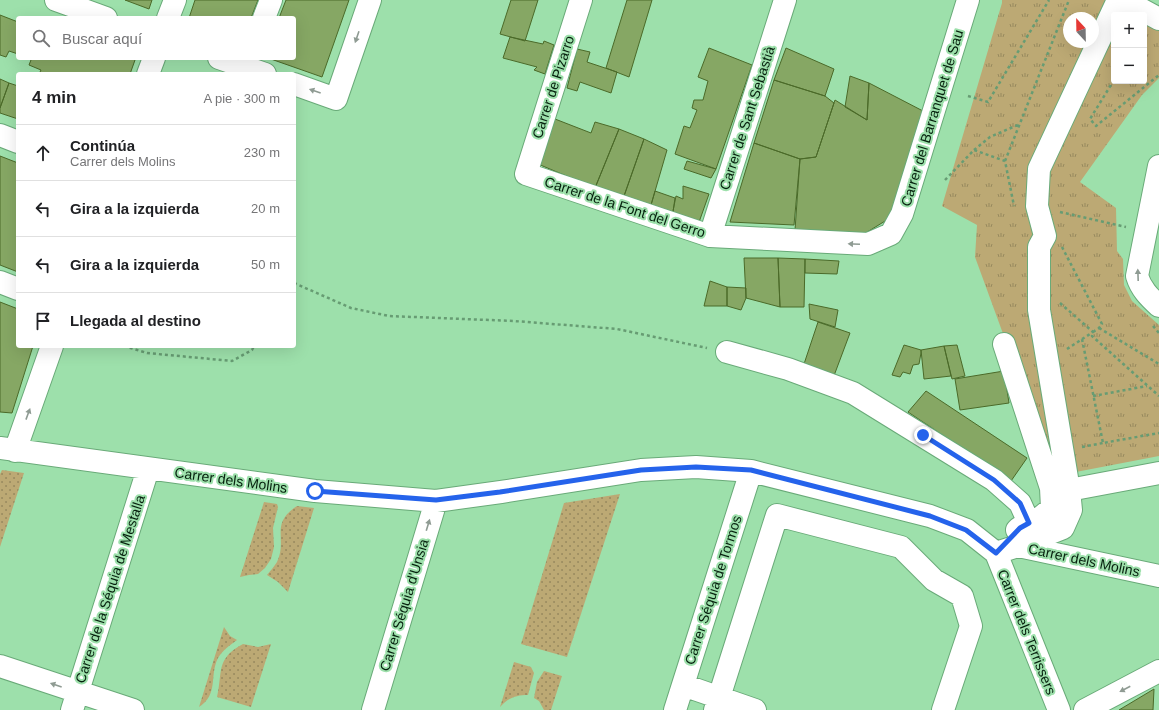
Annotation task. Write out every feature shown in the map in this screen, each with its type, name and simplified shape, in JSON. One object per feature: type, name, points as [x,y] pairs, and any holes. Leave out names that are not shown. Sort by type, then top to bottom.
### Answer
[{"type":"street","points":[[56,0],[100,16]]},
{"type":"street","points":[[169,16],[175,0]]},
{"type":"street","points":[[265,16],[270,0]]},
{"type":"street","points":[[296,85],[336,99],[370,0]]},
{"type":"street","name":"Carrer de Pizarro","points":[[526,174],[581,0]]},
{"type":"street","name":"Carrer de Sant Sebastià","points":[[710,236],[785,0]]},
{"type":"street","name":"Carrer del Barranquet de Sau","points":[[891,234],[902,214],[968,0]]},
{"type":"street","points":[[1018,546],[1063,528],[1071,510],[1039,310],[1039,247],[1045,236],[1037,206],[1039,169],[1118,0]]},
{"type":"street","points":[[1124,0],[1159,19]]},
{"type":"street","points":[[149,72],[153,60]]},
{"type":"street","points":[[227,60],[254,67]]},
{"type":"street","points":[[0,135],[16,141]]},
{"type":"street","points":[[1159,166],[1152,233],[1137,276],[1139,284],[1159,306]]},
{"type":"street","name":"Carrer de la Font del Gerro","points":[[526,174],[710,236],[868,244],[891,234]]},
{"type":"street","points":[[0,282],[16,288]]},
{"type":"street","points":[[996,553],[1020,528],[1041,518],[1052,508],[1051,488],[1004,344]]},
{"type":"street","points":[[7,450],[51,348]]},
{"type":"street","points":[[727,352],[788,370],[853,393],[994,480],[1020,503],[1029,523]]},
{"type":"street","name":"Carrer dels Molins","points":[[7,450],[315,491],[436,500],[500,492],[641,470],[696,467],[751,470],[930,516],[966,530],[996,553],[1018,546],[1159,576]]},
{"type":"street","name":"Carrer de la Séquia de Mestalla","points":[[74,701],[148,469]]},
{"type":"street","name":"Carrer Séquia de Tormos","points":[[675,710],[751,470]]},
{"type":"street","points":[[1069,490],[1159,473]]},
{"type":"street","name":"Carrer Séquia d'Unsia","points":[[373,710],[436,500]]},
{"type":"street","points":[[717,703],[777,515],[901,547],[934,580],[962,596],[971,626],[943,710]]},
{"type":"street","name":"Carrer dels Terrissers","points":[[996,553],[1059,710]]},
{"type":"street","points":[[0,666],[74,701],[133,710]]},
{"type":"street","points":[[1084,710],[1159,671]]},
{"type":"street","points":[[683,685],[717,703],[755,710]]},
{"type":"path","points":[[968,96],[988,102],[1049,0]]},
{"type":"path","points":[[1016,213],[1005,161],[1069,0]]},
{"type":"path","points":[[1112,84],[1090,119],[1096,126],[1159,75]]},
{"type":"path","points":[[945,180],[974,150],[990,137],[1020,124]]},
{"type":"path","points":[[974,150],[1005,161]]},
{"type":"path","points":[[1054,210],[1116,225]]},
{"type":"path","points":[[1045,236],[1057,241],[1065,251],[1102,324],[1099,328],[1047,363]]},
{"type":"path","points":[[296,284],[350,308],[389,316],[514,321],[617,329],[727,352]]},
{"type":"path","points":[[1039,284],[1093,332],[1092,336],[1159,396]]},
{"type":"path","points":[[1099,328],[1159,364]]},
{"type":"path","points":[[1082,339],[1103,442],[1159,433]]},
{"type":"path","points":[[131,348],[147,353],[232,361],[253,348]]},
{"type":"path","points":[[1093,396],[1148,386]]},
{"type":"green space","points":[[1002,0],[1108,0],[1130,12],[1111,12],[1111,84],[1147,84],[1147,22],[1159,28],[1159,78],[1142,95],[1080,182],[1116,208],[1117,251],[1123,259],[1124,285],[1132,301],[1159,325],[1159,456],[1055,476],[975,257],[977,225],[942,206]]},
{"type":"green space","points":[[2,470],[24,473],[0,547],[0,474]]},
{"type":"green space","points":[[620,494],[567,657],[521,644],[564,503]]},
{"type":"green space","points":[[264,502],[277,504],[278,507],[273,528],[274,547],[271,559],[265,568],[258,574],[240,577]]},
{"type":"green space","points":[[297,506],[314,508],[288,592],[278,582],[267,575],[277,562],[280,554],[281,526],[284,519]]},
{"type":"green space","points":[[224,627],[230,636],[237,640],[218,658],[215,665],[211,691],[205,702],[199,707]]},
{"type":"green space","points":[[243,644],[258,647],[271,644],[251,707],[217,697],[220,673],[224,661],[228,655]]},
{"type":"green space","points":[[514,662],[531,667],[534,673],[528,695],[512,698],[500,707]]},
{"type":"green space","points":[[544,671],[562,676],[551,710],[544,710],[539,701],[534,698],[537,682]]},
{"type":"building","points":[[125,0],[152,0],[149,9]]},
{"type":"building","points":[[195,0],[258,0],[252,16],[190,16]]},
{"type":"building","points":[[286,0],[349,0],[322,77],[274,60],[296,60],[296,16],[280,16]]},
{"type":"building","points":[[511,0],[538,0],[525,41],[500,34]]},
{"type":"building","points":[[627,0],[652,0],[629,77],[606,68]]},
{"type":"building","points":[[0,15],[16,21],[16,53],[9,51],[6,57],[0,55]]},
{"type":"building","points":[[510,37],[543,44],[544,41],[554,45],[545,74],[534,70],[537,67],[503,58]]},
{"type":"building","points":[[709,48],[752,65],[716,169],[675,154],[684,126],[690,128],[697,110],[692,108],[694,100],[703,100],[708,81],[698,77]]},
{"type":"building","points":[[786,48],[834,69],[825,96],[774,80]]},
{"type":"building","points":[[577,49],[590,52],[587,62],[617,72],[611,93],[580,82],[577,91],[567,88]]},
{"type":"building","points":[[31,60],[135,60],[131,72],[40,72],[41,70],[29,65]]},
{"type":"building","points":[[850,76],[869,83],[867,120],[845,107]]},
{"type":"building","points":[[0,79],[9,83],[0,108]]},
{"type":"building","points":[[774,80],[825,96],[834,103],[816,157],[800,159],[754,143]]},
{"type":"building","points":[[9,83],[16,85],[16,118],[0,113],[0,108]]},
{"type":"building","points":[[869,83],[923,111],[890,218],[864,234],[795,230],[800,159],[816,157],[835,100],[867,120]]},
{"type":"building","points":[[555,119],[591,133],[595,122],[619,129],[595,188],[538,164]]},
{"type":"building","points":[[619,129],[644,139],[623,199],[595,188]]},
{"type":"building","points":[[644,139],[667,150],[651,205],[624,196]]},
{"type":"building","points":[[754,143],[800,159],[794,225],[730,222]]},
{"type":"building","points":[[0,156],[16,162],[16,271],[0,265]]},
{"type":"building","points":[[687,161],[716,169],[711,178],[684,169]]},
{"type":"building","points":[[683,186],[709,194],[698,225],[672,216],[676,196],[683,199]]},
{"type":"building","points":[[655,191],[675,198],[673,212],[651,205]]},
{"type":"building","points":[[744,258],[778,258],[780,307],[746,298]]},
{"type":"building","points":[[778,258],[805,259],[804,307],[780,307]]},
{"type":"building","points":[[805,259],[839,261],[837,274],[805,273]]},
{"type":"building","points":[[710,281],[727,287],[727,306],[704,306]]},
{"type":"building","points":[[727,287],[746,288],[746,298],[741,310],[727,306]]},
{"type":"building","points":[[0,302],[16,308],[16,348],[32,348],[12,413],[0,412]]},
{"type":"building","points":[[809,304],[838,310],[835,327],[810,319]]},
{"type":"building","points":[[818,322],[850,333],[832,381],[802,370]]},
{"type":"building","points":[[904,345],[921,350],[919,364],[913,365],[910,374],[903,372],[900,377],[892,375]]},
{"type":"building","points":[[957,345],[965,376],[952,379],[944,346]]},
{"type":"building","points":[[944,346],[951,376],[924,379],[921,350]]},
{"type":"building","points":[[1004,371],[1009,403],[960,410],[955,379]]},
{"type":"building","points":[[926,391],[1027,458],[1011,481],[908,412]]},
{"type":"building","points":[[1154,689],[1153,710],[1119,710]]},
{"type":"route","points":[[315,491],[436,500],[500,492],[641,470],[696,467],[751,470],[930,516],[966,530],[996,553],[1020,528],[1029,523],[1020,503],[994,480],[923,435]]}]
